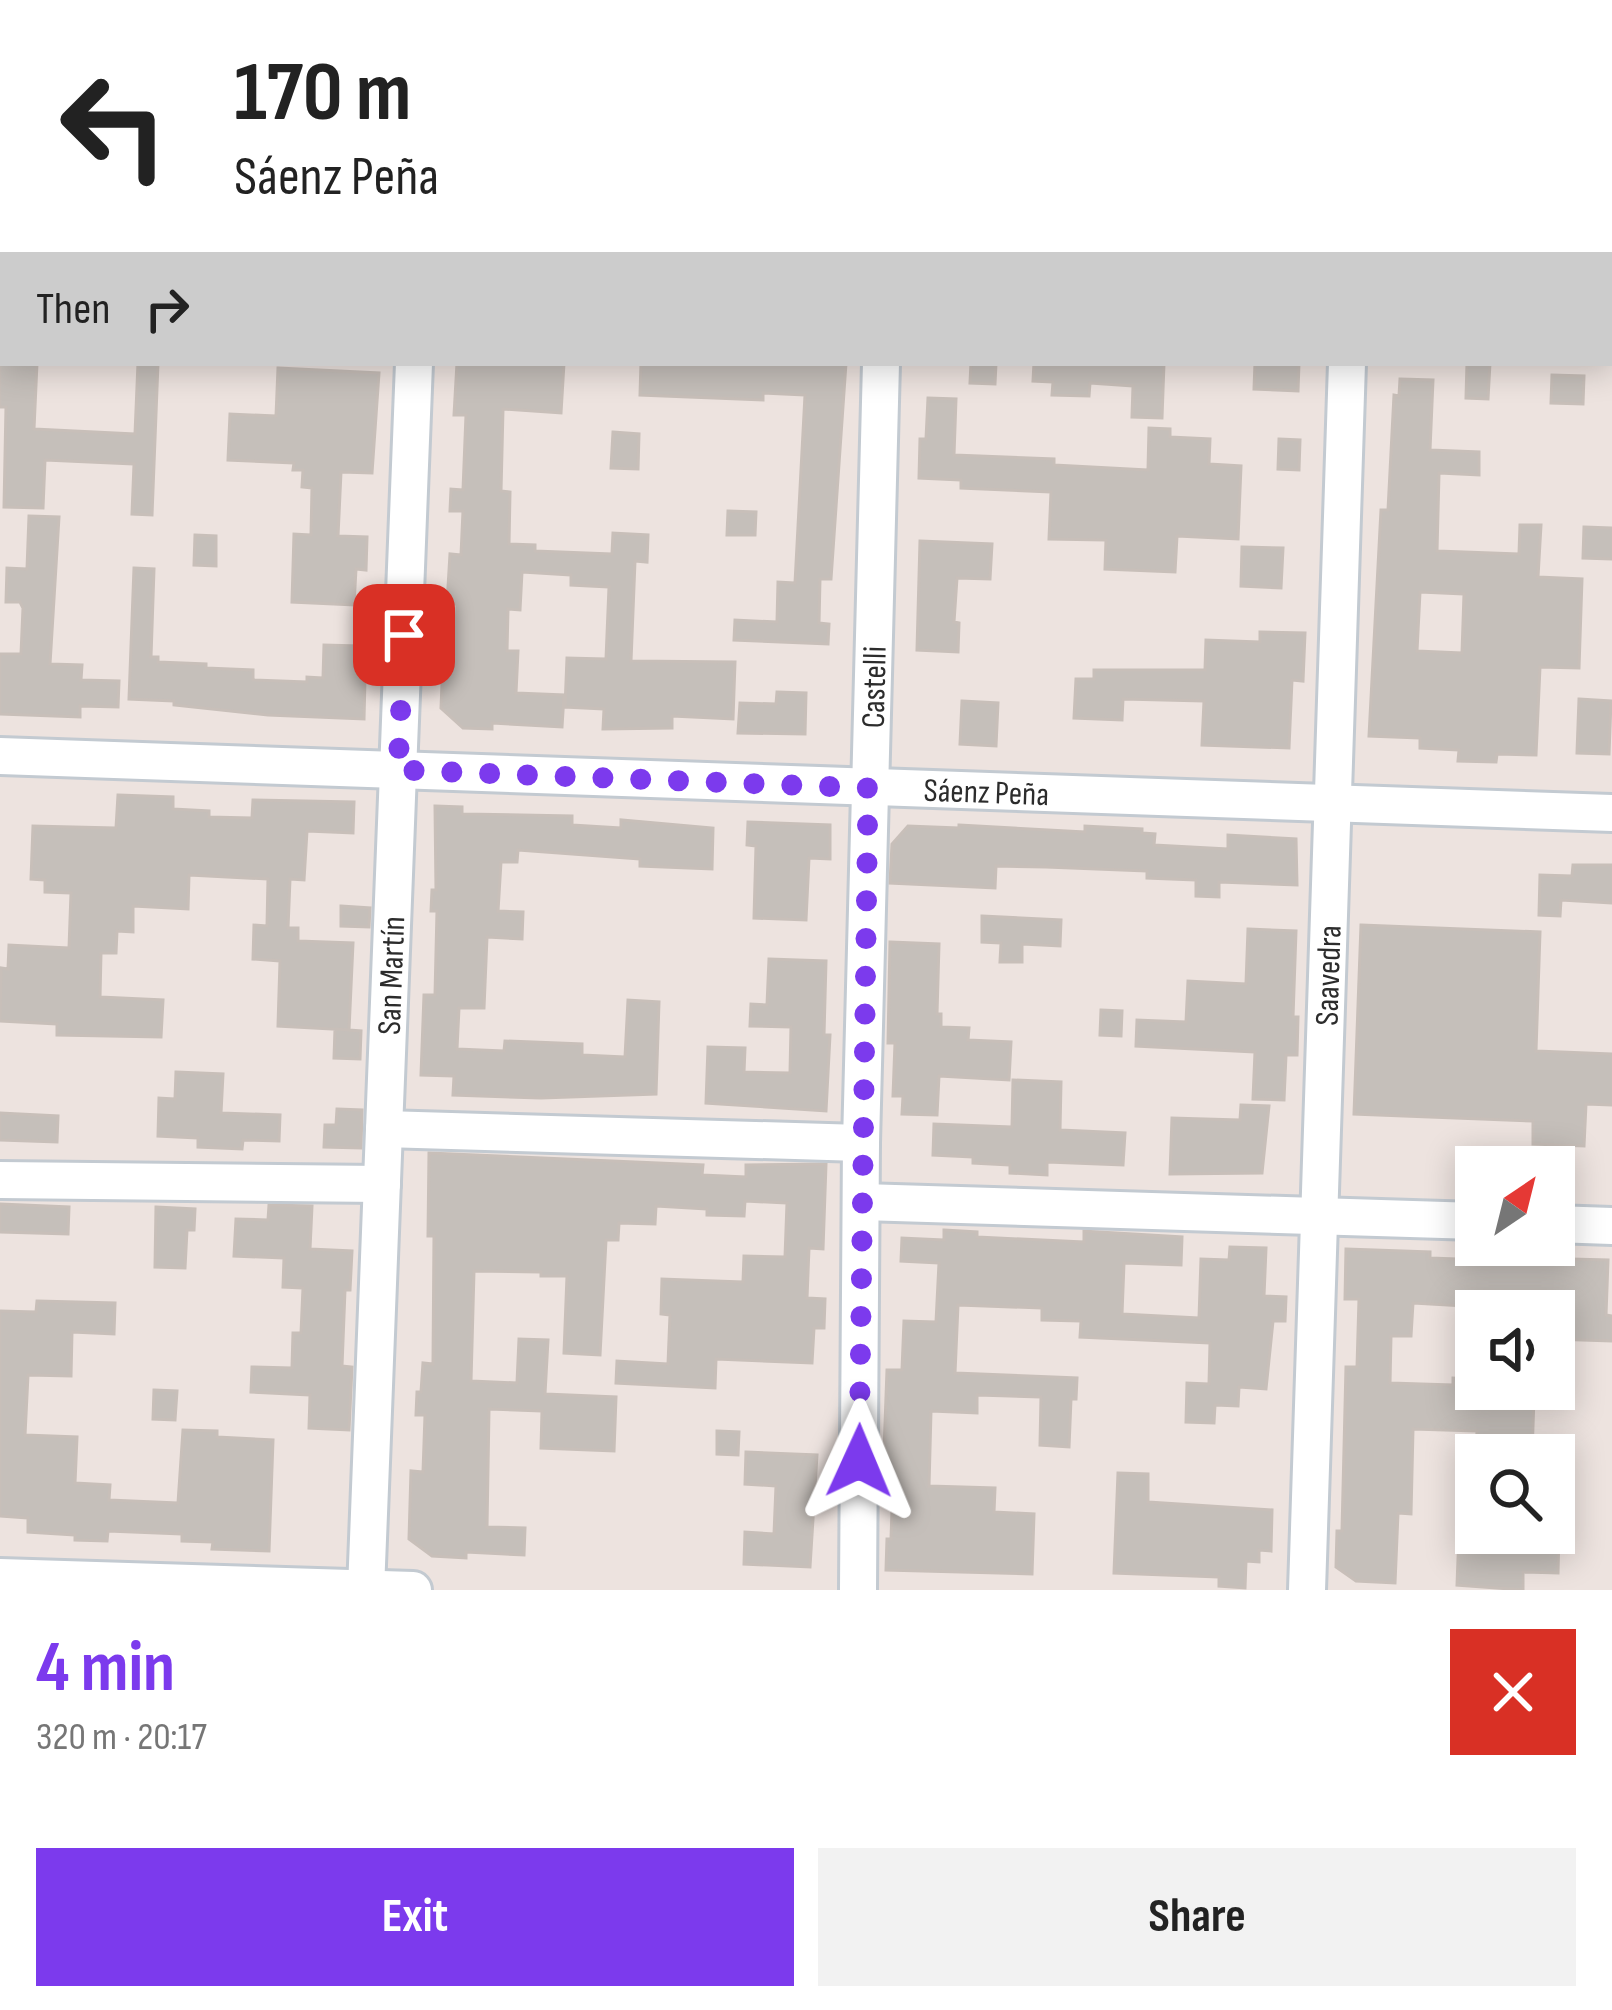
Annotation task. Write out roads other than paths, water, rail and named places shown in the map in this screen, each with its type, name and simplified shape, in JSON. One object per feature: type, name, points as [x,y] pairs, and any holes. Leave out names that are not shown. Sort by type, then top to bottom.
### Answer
[{"type":"street","name":"San Martín","points":[[366,1589],[414,366]]},
{"type":"street","name":"Castelli","points":[[858,1590],[861,1143],[881,366]]},
{"type":"street","name":"Saavedra","points":[[1306,1590],[1347,366]]},
{"type":"street","name":"Sáenz Peña","points":[[0,757],[1612,813]]},
{"type":"street","points":[[384,1129],[861,1143]]},
{"type":"street","points":[[0,1180],[382,1184]]},
{"type":"street","points":[[862,1202],[1455,1220]]},
{"type":"street","points":[[1575,1225],[1612,1226]]},
{"type":"street","points":[[0,1577],[413,1590]]}]
